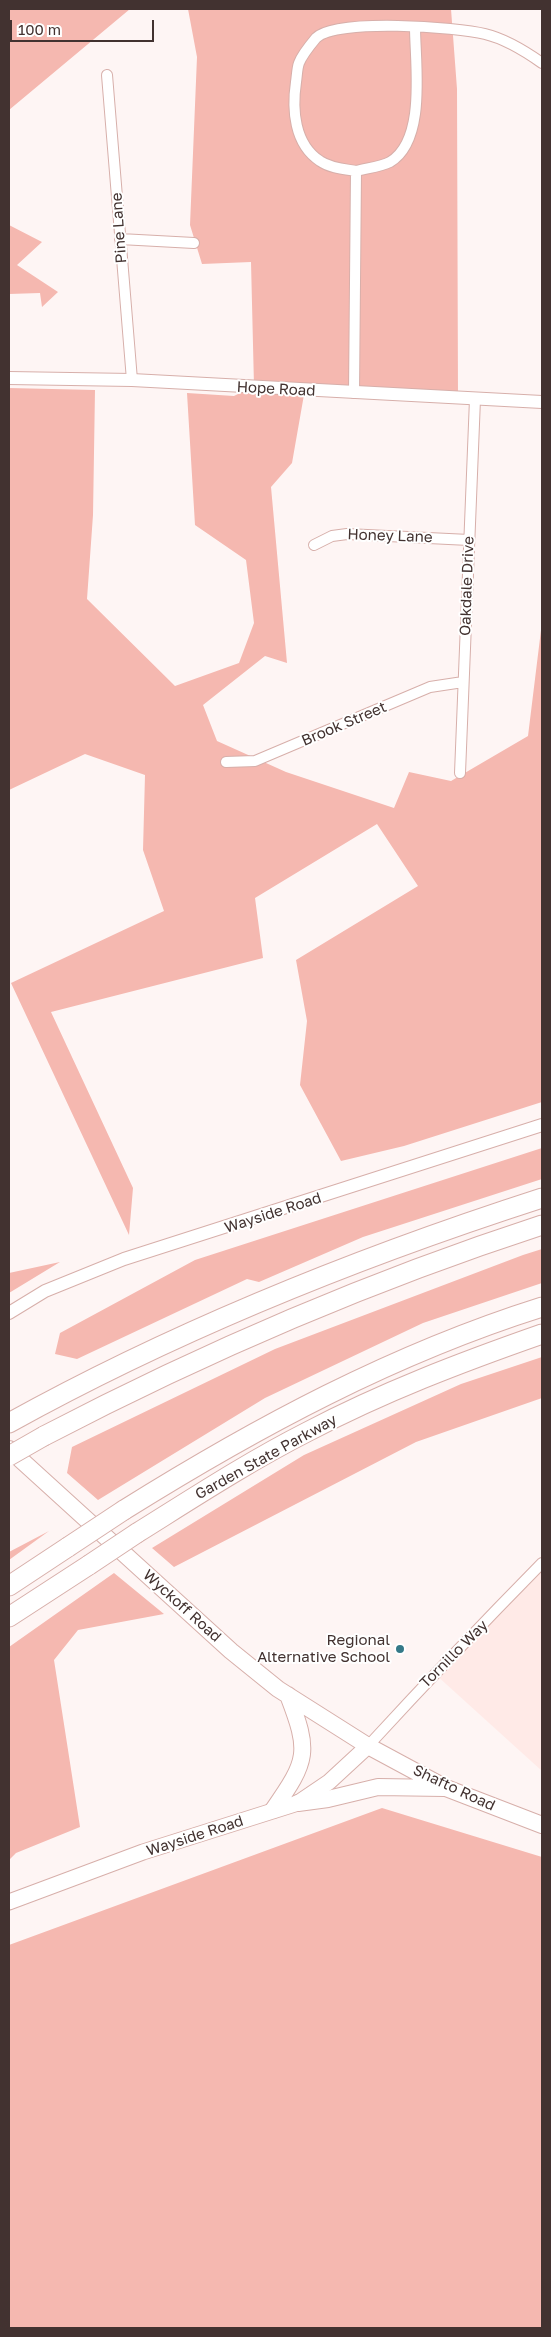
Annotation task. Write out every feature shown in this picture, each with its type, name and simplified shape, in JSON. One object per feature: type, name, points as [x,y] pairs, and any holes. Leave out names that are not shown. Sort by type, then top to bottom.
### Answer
[{"type":"highway","points":[[16,1419],[171,1343],[320,1278],[439,1233],[542,1198]]},
{"type":"highway","points":[[9,1456],[44,1436],[170,1372],[292,1317],[410,1271],[542,1226]]},
{"type":"highway","name":"Garden State Parkway","points":[[9,1586],[124,1510],[242,1438],[353,1381],[459,1336],[542,1307]]},
{"type":"highway","name":"Garden State Parkway","points":[[9,1617],[137,1533],[260,1457],[315,1428],[412,1383],[542,1334]]},
{"type":"main road","name":"Wyckoff Road","points":[[9,1449],[231,1651],[288,1695],[368,1746]]},
{"type":"main road","points":[[273,1810],[298,1773],[303,1757],[303,1740],[288,1695]]},
{"type":"main road","name":"Shafto Road","points":[[368,1746],[446,1788],[542,1825]]},
{"type":"main road","name":"Wayside Road","points":[[9,1902],[143,1852],[298,1803],[329,1782],[368,1746]]},
{"type":"main road","points":[[298,1803],[328,1799],[378,1787],[446,1788]]},
{"type":"street","points":[[415,26],[416,107],[414,124],[407,143],[390,162],[356,171],[336,168],[319,161],[305,145],[297,130],[294,98],[299,63],[318,36],[350,27],[415,26],[433,26],[486,34],[521,48],[542,63]]},
{"type":"street","name":"Pine Lane","points":[[107,75],[132,380]]},
{"type":"street","points":[[354,393],[356,171]]},
{"type":"street","points":[[120,239],[194,243]]},
{"type":"street","name":"Hope Road","points":[[9,378],[132,380],[542,402]]},
{"type":"street","name":"Oakdale Drive","points":[[460,773],[475,399]]},
{"type":"street","name":"Honey Lane","points":[[314,545],[332,536],[347,534],[469,540]]},
{"type":"street","name":"Brook Street","points":[[226,762],[255,761],[430,687],[463,682]]},
{"type":"street","name":"Wayside Road","points":[[9,1313],[45,1291],[124,1259],[542,1125]]},
{"type":"street","name":"Tornillo Way","points":[[368,1746],[423,1685],[542,1563]]},
{"type":"shaded area","points":[[9,9],[130,9],[9,110]]},
{"type":"shaded area","points":[[188,9],[451,9],[457,89],[458,399],[305,389],[292,463],[271,487],[287,663],[265,656],[203,705],[217,741],[286,772],[394,808],[409,772],[451,781],[528,736],[542,622],[542,1102],[404,1146],[341,1161],[300,1085],[307,1021],[296,960],[418,886],[377,824],[255,898],[263,958],[51,1012],[133,1188],[129,1235],[11,983],[164,911],[143,850],[145,775],[85,754],[9,790],[9,388],[95,390],[93,515],[87,599],[175,686],[239,663],[254,623],[246,560],[195,525],[187,393],[234,396],[254,386],[251,262],[202,264],[190,225],[197,57]]},
{"type":"shaded area","points":[[9,225],[42,242],[17,265],[58,292],[42,307],[40,293],[9,294]]},
{"type":"shaded area","points":[[542,1148],[542,1179],[363,1237],[259,1282],[247,1279],[77,1359],[55,1354],[60,1333],[195,1260]]},
{"type":"shaded area","points":[[542,1249],[542,1283],[423,1323],[265,1398],[98,1500],[67,1473],[72,1447],[275,1349]]},
{"type":"shaded area","points":[[60,1262],[9,1293],[9,1273]]},
{"type":"shaded area","points":[[542,1357],[542,1398],[416,1442],[174,1567],[152,1548],[304,1455],[461,1384]]},
{"type":"shaded area","points":[[49,1531],[9,1560],[9,1552]]},
{"type":"shaded area","points":[[542,1559],[542,1771],[435,1674]]},
{"type":"shaded area","points":[[114,1573],[164,1614],[78,1630],[54,1660],[80,1827],[16,1853],[9,1860],[9,1647]]},
{"type":"shaded area","points":[[382,1808],[542,1857],[542,2328],[9,2328],[9,1945]]},
{"type":"place","name":"Regional Alternative School","points":[[400,1649]]}]
